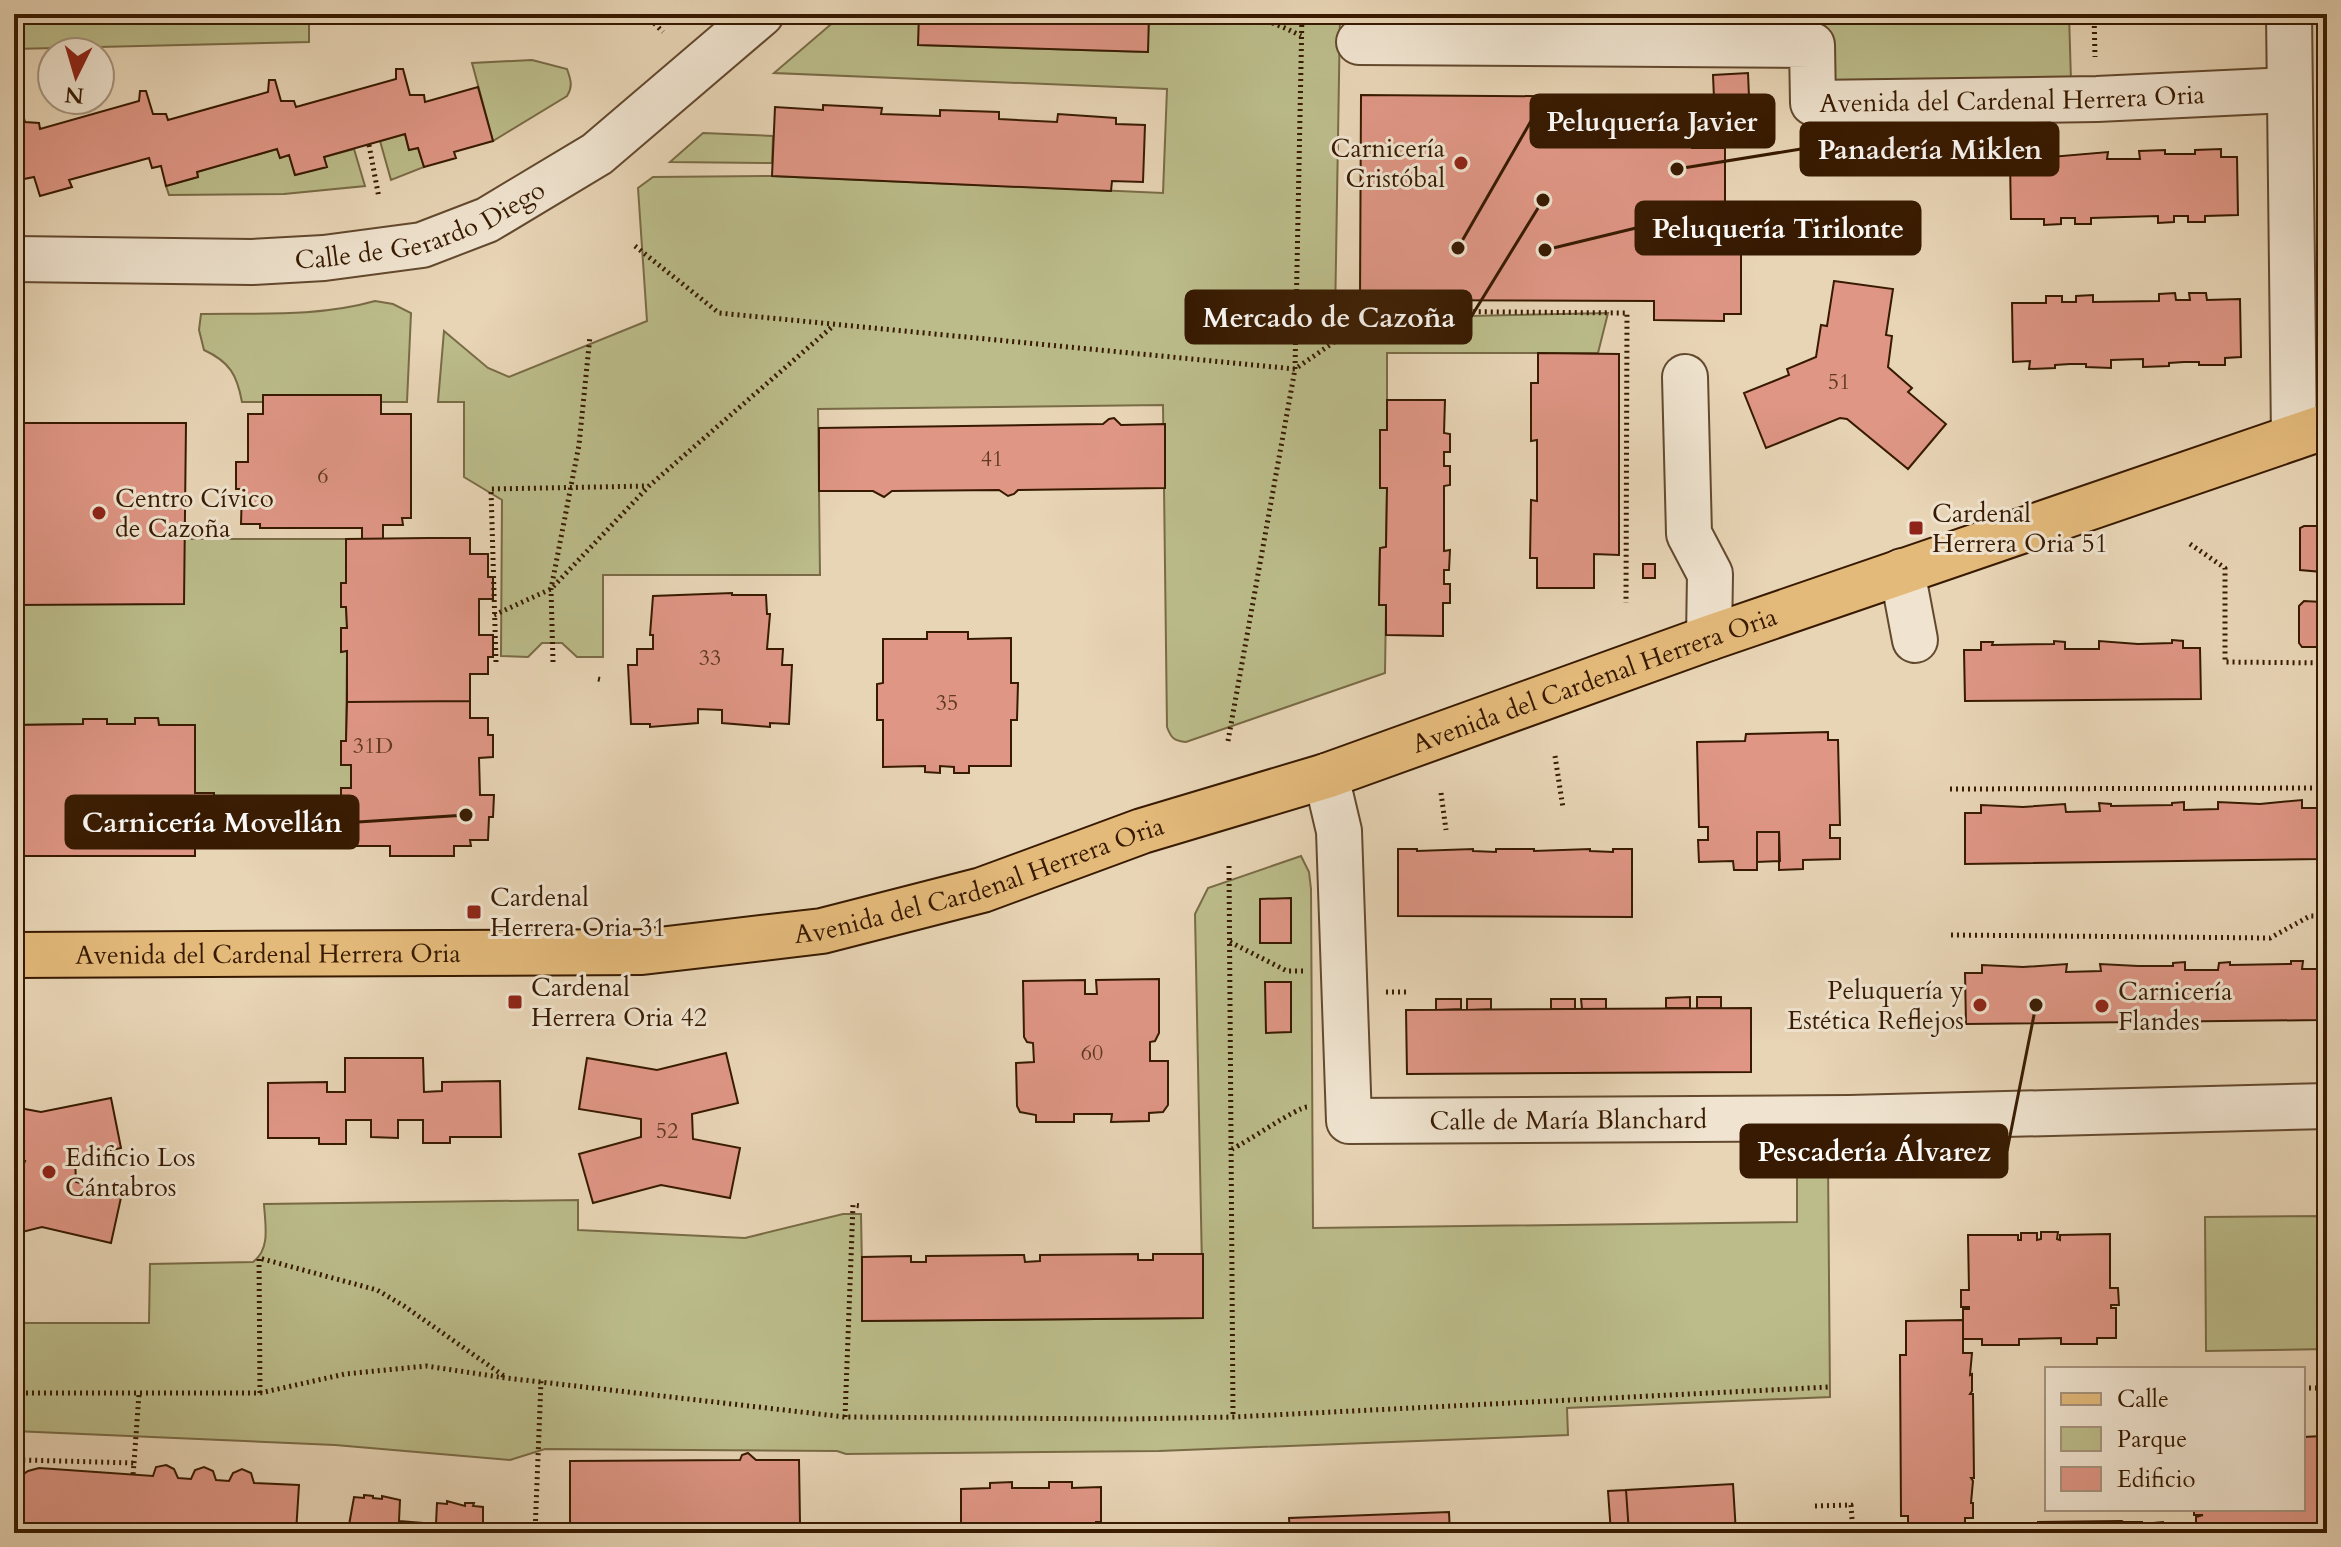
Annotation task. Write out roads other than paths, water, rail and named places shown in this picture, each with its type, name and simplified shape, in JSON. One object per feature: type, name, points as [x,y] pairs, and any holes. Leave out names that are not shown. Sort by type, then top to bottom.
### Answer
[{"type":"main road","name":"Avenida del Cardenal Herrera Oria","points":[[14,955],[642,952],[822,931],[982,890],[1142,831],[1326,776],[1709,638],[2310,432]]},
{"type":"street","name":"Calle de Gerardo Diego","points":[[14,259],[252,262],[324,258],[422,245],[487,220],[597,154],[761,14]]},
{"type":"street","name":"Avenida del Cardenal Herrera Oria","points":[[2289,14],[2289,90],[2310,432]]},
{"type":"street","name":"Avenida del Cardenal Herrera Oria","points":[[1359,42],[1812,45],[1813,103],[2097,99],[2289,90]]},
{"type":"street","points":[[1685,377],[1689,534],[1710,574],[1709,638]]},
{"type":"street","points":[[1902,571],[1915,640]]},
{"type":"street","name":"Calle de María Blanchard","points":[[1326,776],[1339,831],[1349,1121],[1849,1118],[2327,1106]]},
{"type":"place","name":"Carnicería Cristóbal","points":[[1461,163]]},
{"type":"place","name":"Panadería Miklen","points":[[1677,169]]},
{"type":"place","name":"Mercado de Cazoña","points":[[1543,200]]},
{"type":"place","name":"Peluquería Javier","points":[[1458,248]]},
{"type":"place","name":"Peluquería Tirilonte","points":[[1545,250]]},
{"type":"place","name":"Centro Cívico de Cazoña","points":[[99,513]]},
{"type":"place","name":"Cardenal Herrera Oria 51","points":[[1916,528]]},
{"type":"place","name":"Carnicería Movellán","points":[[466,815]]},
{"type":"place","name":"Cardenal Herrera Oria 31","points":[[474,912]]},
{"type":"place","name":"Cardenal Herrera Oria 42","points":[[515,1002]]},
{"type":"place","name":"Peluquería y Estética Reflejos","points":[[1980,1005]]},
{"type":"place","name":"Pescadería Álvarez","points":[[2036,1005]]},
{"type":"place","name":"Carnicería Flandes","points":[[2102,1006]]},
{"type":"place","name":"Edificio Los Cántabros","points":[[49,1172]]}]
